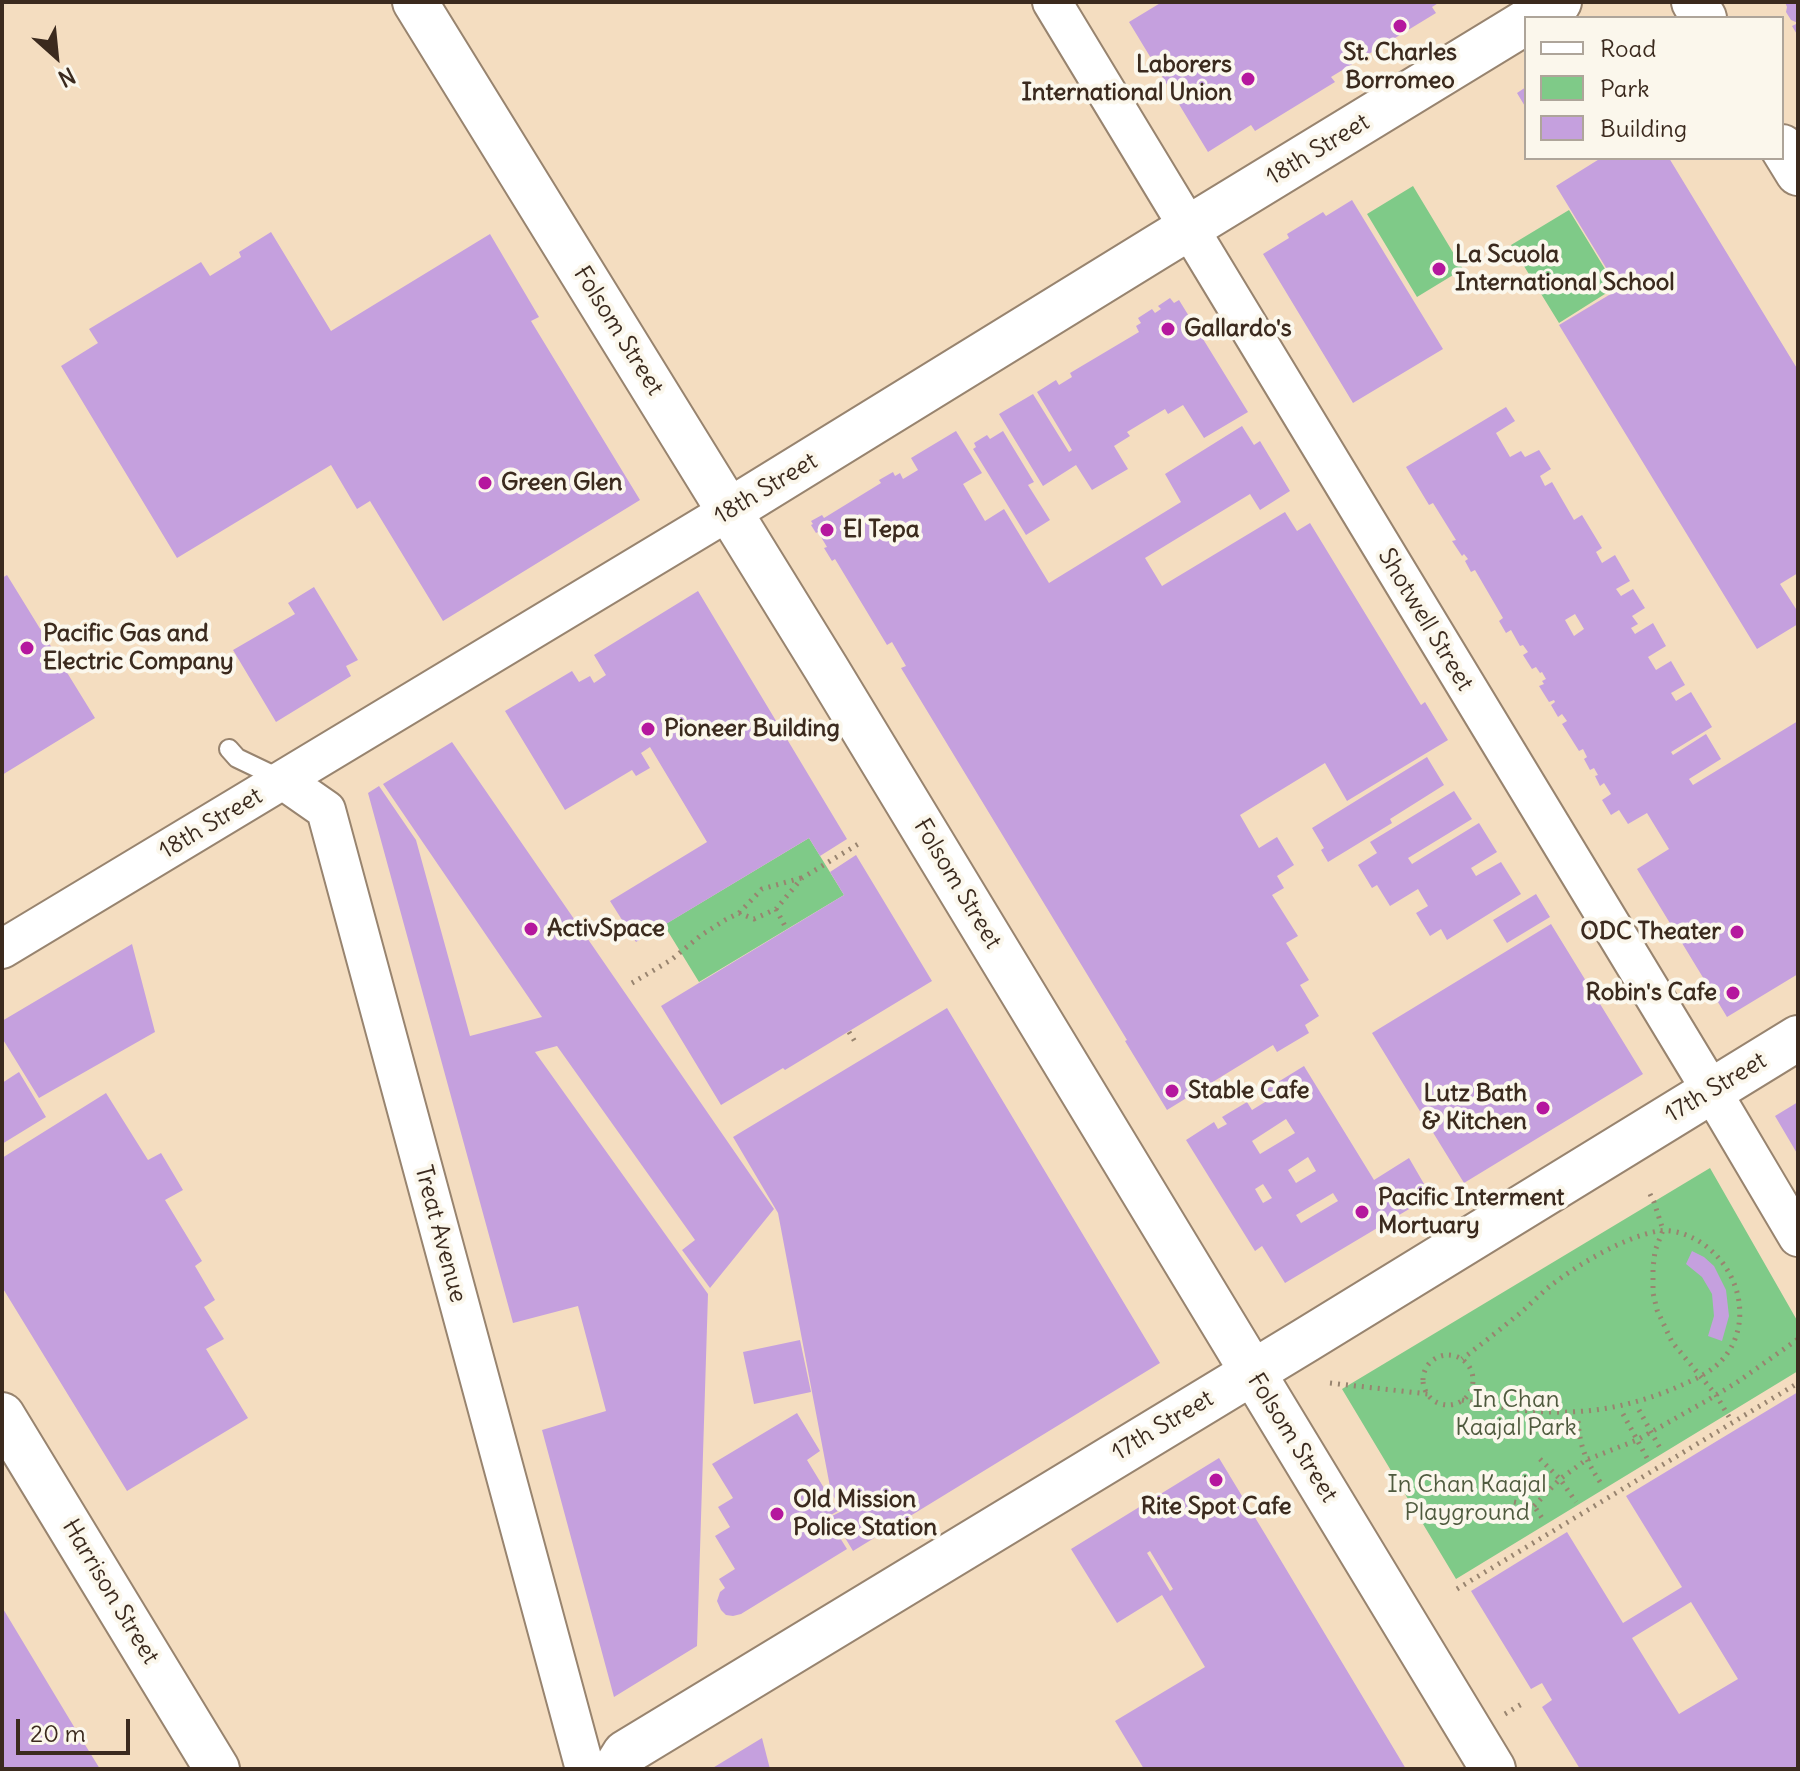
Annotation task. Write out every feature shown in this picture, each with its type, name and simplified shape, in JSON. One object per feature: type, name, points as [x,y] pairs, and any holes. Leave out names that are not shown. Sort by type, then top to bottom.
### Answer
[{"type":"street","name":"Folsom Street","points":[[415,2],[729,511],[1493,1769]]},
{"type":"street","name":"Shotwell Street","points":[[1052,2],[1798,1237]]},
{"type":"street","points":[[1536,16],[1559,2]]},
{"type":"street","name":"18th Street","points":[[2,949],[783,480],[1524,23]]},
{"type":"street","points":[[1784,150],[1798,173]]},
{"type":"street","name":"Treat Avenue","points":[[283,780],[326,810],[585,1769]]},
{"type":"street","name":"17th Street","points":[[615,1769],[625,1753],[1798,1038]]},
{"type":"street","name":"Harrison Street","points":[[4,1422],[217,1769]]},
{"type":"lane","name":"Treat Avenue","points":[[229,749],[237,758],[283,780]]},
{"type":"path","points":[[632,983],[739,913],[762,889],[802,878],[860,843]]},
{"type":"path","points":[[739,913],[754,919],[776,909],[802,878]]},
{"type":"path","points":[[776,909],[787,930]]},
{"type":"path","points":[[849,1032],[857,1045]]},
{"type":"path","points":[[1650,1194],[1663,1230],[1653,1268],[1657,1310],[1672,1342],[1716,1395],[1732,1422]]},
{"type":"path","points":[[1462,1359],[1563,1276],[1648,1233],[1663,1230],[1686,1235],[1705,1245],[1733,1279],[1739,1298],[1740,1319],[1730,1350],[1716,1368],[1648,1398],[1588,1411],[1526,1412],[1462,1400]]},
{"type":"path","points":[[1534,1506],[1560,1479],[1586,1460],[1637,1440],[1716,1395],[1798,1339]]},
{"type":"path","points":[[1447,1355],[1462,1359],[1468,1365],[1471,1388],[1455,1404],[1440,1404],[1428,1394],[1424,1373],[1433,1361],[1447,1355]]},
{"type":"path","points":[[1330,1383],[1428,1394]]},
{"type":"path","points":[[1457,1589],[1798,1383]]},
{"type":"path","points":[[1639,1410],[1661,1450]]},
{"type":"path","points":[[1623,1414],[1647,1458]]},
{"type":"path","points":[[1578,1421],[1579,1440],[1586,1460],[1602,1485]]},
{"type":"path","points":[[1540,1459],[1560,1479],[1576,1502]]},
{"type":"path","points":[[1514,1502],[1534,1506],[1544,1521]]},
{"type":"green space","points":[[1413,186],[1463,269],[1417,297],[1367,214]]},
{"type":"green space","points":[[1569,210],[1616,287],[1559,323],[1511,245]]},
{"type":"green space","points":[[809,838],[844,895],[699,982],[664,925]]},
{"type":"green space","name":"In Chan Kaajal Park","points":[[1710,1168],[1798,1322],[1798,1371],[1456,1579],[1342,1389]]},
{"type":"building","name":"Laborers International Union","points":[[1162,2],[1440,2],[1432,7],[1436,13],[1331,77],[1335,82],[1255,131],[1251,125],[1208,152],[1129,22]]},
{"type":"building","points":[[1785,2],[1798,2],[1798,23],[1791,20],[1786,12]]},
{"type":"building","points":[[1524,88],[1524,105],[1517,93]]},
{"type":"building","points":[[1598,160],[1670,160],[1798,370],[1798,573],[1780,584],[1798,612],[1798,624],[1757,649],[1559,325],[1619,289],[1556,186]]},
{"type":"building","points":[[1352,200],[1443,349],[1353,403],[1263,254],[1289,238],[1287,234],[1323,212],[1326,216]]},
{"type":"building","points":[[271,232],[331,331],[490,234],[539,317],[531,321],[640,500],[443,621],[370,501],[357,509],[331,465],[177,558],[61,366],[98,343],[89,329],[201,262],[210,276],[241,257],[239,252]]},
{"type":"building","points":[[1170,298],[1174,303],[1179,300],[1248,412],[1204,438],[1183,405],[1168,414],[1165,409],[1127,432],[1130,436],[1114,446],[1128,469],[1092,490],[1076,465],[1043,486],[999,414],[1033,394],[1069,452],[1072,450],[1037,392],[1056,380],[1059,385],[1072,377],[1070,373],[1139,332],[1136,326],[1141,323],[1138,318],[1152,309],[1155,313],[1161,309],[1158,306]]},
{"type":"building","points":[[1506,407],[1515,421],[1496,433],[1510,457],[1521,451],[1525,457],[1539,450],[1551,469],[1540,476],[1545,486],[1552,482],[1574,520],[1582,515],[1602,548],[1596,552],[1602,563],[1615,555],[1630,581],[1616,589],[1621,596],[1633,589],[1645,608],[1632,616],[1638,624],[1631,628],[1635,634],[1653,623],[1666,646],[1648,657],[1656,670],[1671,661],[1685,685],[1671,693],[1676,701],[1691,692],[1712,727],[1671,752],[1673,755],[1706,734],[1721,759],[1689,779],[1693,785],[1798,721],[1798,974],[1727,1017],[1637,869],[1669,849],[1647,813],[1628,824],[1619,810],[1611,815],[1602,800],[1611,794],[1604,783],[1600,786],[1594,768],[1590,770],[1584,759],[1587,757],[1583,749],[1579,751],[1562,724],[1567,721],[1562,714],[1558,717],[1551,705],[1554,700],[1549,702],[1539,686],[1546,679],[1542,672],[1536,667],[1532,669],[1523,655],[1528,652],[1523,645],[1520,646],[1511,630],[1506,633],[1499,621],[1503,618],[1475,570],[1471,572],[1465,561],[1468,559],[1464,554],[1462,556],[1452,541],[1456,540],[1433,503],[1429,505],[1406,467]],"holes":[[[1575,614],[1584,629],[1574,636],[1565,620]]]},
{"type":"building","points":[[1242,426],[1254,445],[1260,441],[1290,491],[1260,510],[1250,494],[1145,558],[1162,586],[1285,512],[1297,531],[1310,523],[1421,705],[1425,702],[1448,740],[1347,801],[1325,763],[1240,815],[1259,848],[1277,837],[1294,865],[1277,876],[1284,888],[1272,895],[1298,936],[1286,943],[1309,980],[1300,985],[1319,1016],[1305,1025],[1309,1033],[1277,1052],[1273,1045],[1167,1110],[901,668],[906,666],[892,642],[887,645],[835,559],[832,561],[824,548],[827,547],[811,521],[822,515],[824,518],[881,483],[879,480],[893,472],[895,476],[900,473],[903,479],[918,470],[911,458],[956,431],[982,473],[963,484],[985,521],[1004,509],[1049,583],[1181,502],[1165,474]]},
{"type":"building","points":[[1003,431],[1034,482],[1028,485],[1050,520],[1026,535],[973,449],[976,447],[974,443],[987,435],[990,439]]},
{"type":"building","name":"Pacific Gas and Electric Company","points":[[7,575],[95,718],[2,775],[2,578]]},
{"type":"building","points":[[314,587],[358,660],[346,666],[351,676],[276,722],[233,650],[295,614],[288,603]]},
{"type":"building","name":"Pioneer Building","points":[[698,591],[847,839],[820,856],[809,838],[636,942],[610,901],[707,842],[650,747],[641,753],[650,768],[636,776],[632,770],[565,810],[505,711],[572,671],[579,682],[590,676],[594,683],[606,675],[594,655]]},
{"type":"building","points":[[452,742],[774,1209],[710,1288],[682,1250],[695,1240],[557,1046],[535,1052],[708,1294],[697,1646],[614,1697],[542,1430],[606,1411],[578,1306],[513,1323],[368,793],[379,786],[416,840],[470,1036],[542,1017],[383,784]]},
{"type":"building","points":[[1427,757],[1444,785],[1390,819],[1392,823],[1328,862],[1312,828]]},
{"type":"building","points":[[1454,791],[1472,819],[1408,858],[1412,864],[1479,823],[1497,852],[1471,868],[1476,876],[1501,862],[1521,894],[1447,940],[1441,929],[1430,936],[1416,913],[1428,906],[1418,889],[1390,906],[1377,885],[1372,888],[1358,865],[1377,853],[1370,842]]},
{"type":"building","points":[[856,855],[932,981],[721,1105],[661,1006],[844,895],[830,872]]},
{"type":"building","points":[[1536,894],[1550,917],[1507,943],[1493,920]]},
{"type":"building","points":[[1551,924],[1643,1074],[1464,1183],[1372,1033]]},
{"type":"building","points":[[132,944],[155,1032],[39,1098],[2,1038],[2,1021]]},
{"type":"building","points":[[947,1008],[1160,1363],[853,1551],[832,1516],[842,1511],[831,1492],[778,1213],[733,1137]]},
{"type":"building","points":[[1304,1066],[1374,1180],[1409,1158],[1431,1196],[1285,1283],[1262,1246],[1255,1251],[1186,1140],[1214,1122],[1218,1129],[1227,1124],[1222,1117],[1247,1102],[1252,1110],[1270,1099],[1265,1090]],"holes":[[[1286,1119],[1295,1133],[1260,1154],[1252,1141]],[[1308,1157],[1316,1171],[1296,1183],[1288,1170]],[[1263,1184],[1272,1198],[1263,1203],[1255,1189]],[[1333,1193],[1338,1201],[1301,1223],[1296,1215]]]},
{"type":"building","points":[[19,1072],[46,1117],[2,1144],[2,1083]]},
{"type":"building","points":[[106,1093],[148,1160],[161,1153],[183,1190],[165,1200],[202,1261],[195,1266],[215,1300],[204,1307],[224,1339],[206,1349],[248,1418],[127,1491],[2,1287],[2,1158]]},
{"type":"building","points":[[1798,1102],[1798,1155],[1775,1116]]},
{"type":"building","points":[[1692,1251],[1714,1266],[1726,1290],[1729,1316],[1722,1341],[1708,1336],[1714,1316],[1712,1294],[1702,1277],[1686,1264]]},
{"type":"building","points":[[800,1340],[811,1392],[754,1404],[743,1352]]},
{"type":"building","points":[[1798,1392],[1798,1769],[1580,1769],[1542,1707],[1552,1700],[1542,1683],[1531,1689],[1471,1591],[1567,1532],[1623,1623],[1682,1587],[1626,1496]],"holes":[[[1691,1602],[1738,1679],[1679,1714],[1632,1638]]]},
{"type":"building","name":"Old Mission Police Station","points":[[797,1413],[820,1451],[807,1460],[838,1511],[827,1517],[847,1549],[741,1614],[726,1615],[717,1601],[725,1588],[719,1579],[735,1569],[715,1536],[730,1527],[718,1507],[733,1498],[712,1464]]},
{"type":"building","points":[[1219,1458],[1406,1769],[1144,1769],[1115,1721],[1205,1667],[1162,1595],[1117,1623],[1071,1549]],"holes":[[[1150,1551],[1173,1589],[1170,1591],[1147,1553]]]},
{"type":"building","points":[[2,1607],[79,1735],[100,1769],[2,1769]]},
{"type":"building","points":[[762,1738],[770,1769],[711,1769]]},
{"type":"place","name":"St. Charles Borromeo","points":[[1400,26]]},
{"type":"place","name":"Laborers International Union","points":[[1248,79]]},
{"type":"place","name":"La Scuola International School","points":[[1439,269]]},
{"type":"place","name":"Gallardo's","points":[[1168,329]]},
{"type":"place","name":"Green Glen","points":[[485,483]]},
{"type":"place","name":"El Tepa","points":[[827,530]]},
{"type":"place","name":"Pacific Gas and Electric Company","points":[[27,648]]},
{"type":"place","name":"Pioneer Building","points":[[648,729]]},
{"type":"place","name":"ActivSpace","points":[[531,929]]},
{"type":"place","name":"ODC Theater","points":[[1737,932]]},
{"type":"place","name":"Robin's Cafe","points":[[1733,993]]},
{"type":"place","name":"Stable Cafe","points":[[1172,1091]]},
{"type":"place","name":"Lutz Bath & Kitchen","points":[[1543,1108]]},
{"type":"place","name":"Pacific Interment Mortuary","points":[[1362,1212]]},
{"type":"place","name":"Rite Spot Cafe","points":[[1216,1480]]},
{"type":"place","name":"Old Mission Police Station","points":[[777,1514]]},
{"type":"park label","name":"In Chan Kaajal Playground","points":[[1467,1499]]}]
